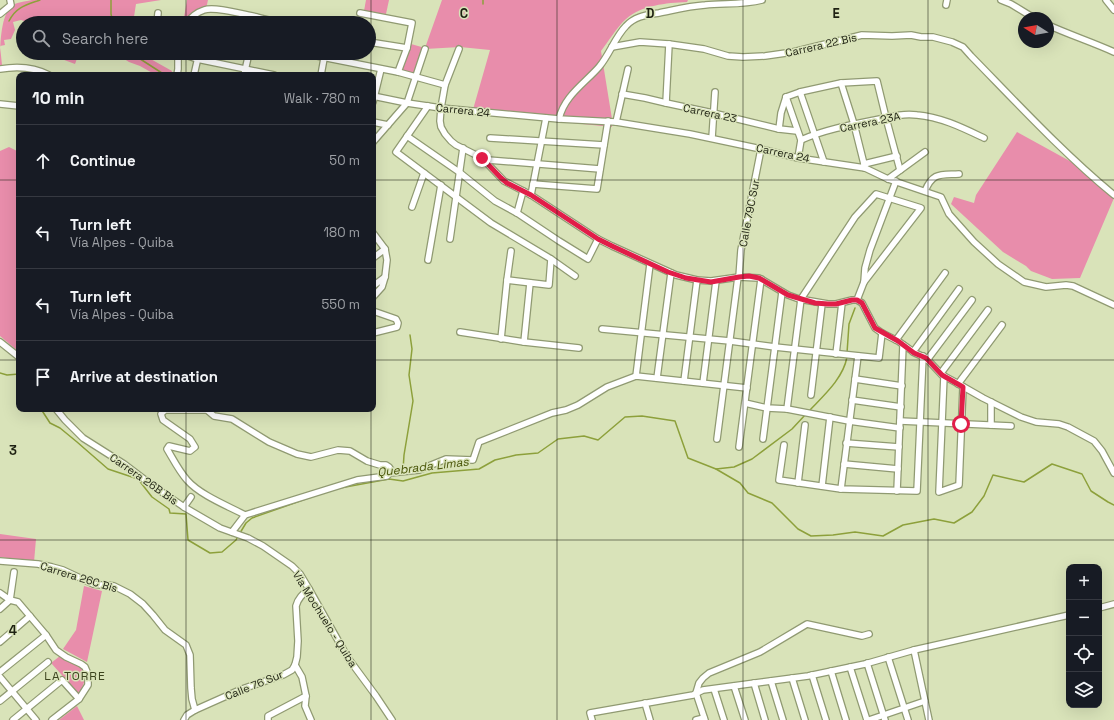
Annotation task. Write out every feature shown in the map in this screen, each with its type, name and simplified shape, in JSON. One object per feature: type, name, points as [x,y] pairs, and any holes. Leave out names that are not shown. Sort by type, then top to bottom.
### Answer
[{"type":"street","points":[[559,119],[562,110],[571,95],[600,66],[626,26],[634,19],[648,14],[706,2],[750,3],[762,0]]},
{"type":"street","points":[[1001,0],[1024,12]]},
{"type":"street","points":[[1106,0],[1114,1]]},
{"type":"street","points":[[1106,0],[1114,10]]},
{"type":"street","points":[[0,14],[10,3]]},
{"type":"street","points":[[194,16],[206,9],[223,10],[248,16]]},
{"type":"street","points":[[360,13],[376,16]]},
{"type":"street","points":[[376,16],[412,23],[398,72]]},
{"type":"street","points":[[1054,28],[1114,52]]},
{"type":"street","name":"Carrera 22 Bis","points":[[612,47],[640,42],[669,44],[704,49],[728,56],[743,57],[793,52],[862,35],[911,35],[933,37],[952,42],[963,47],[1051,138],[1114,195]]},
{"type":"street","points":[[376,43],[406,48]]},
{"type":"street","points":[[666,103],[669,44]]},
{"type":"street","points":[[376,139],[407,103],[425,49]]},
{"type":"street","points":[[459,49],[445,85],[441,108],[441,127],[451,141],[485,161],[504,181],[531,195],[598,239],[671,273],[711,282],[749,276],[761,279],[788,295],[822,304],[857,300],[862,303],[875,328],[925,358],[942,374],[960,386],[1028,420],[1059,424],[1078,432],[1094,442],[1102,451],[1114,473]]},
{"type":"street","points":[[178,72],[179,60]]},
{"type":"street","points":[[195,72],[197,60]]},
{"type":"street","points":[[210,60],[244,72],[247,60]]},
{"type":"street","points":[[322,72],[324,60]]},
{"type":"street","points":[[345,60],[398,72],[445,85]]},
{"type":"street","points":[[0,69],[24,68],[42,72]]},
{"type":"street","points":[[376,87],[381,69]]},
{"type":"street","points":[[616,122],[628,69]]},
{"type":"street","points":[[786,97],[800,92],[841,83],[878,81],[900,170]]},
{"type":"street","points":[[841,83],[854,124],[864,166],[897,156]]},
{"type":"street","points":[[712,138],[714,92]]},
{"type":"street","points":[[800,92],[824,162]]},
{"type":"street","name":"Carrera 23","points":[[622,94],[713,113],[779,129],[797,131]]},
{"type":"street","points":[[779,129],[781,113],[786,97]]},
{"type":"street","points":[[786,97],[801,140],[798,158]]},
{"type":"street","name":"Carrera 24","points":[[376,98],[441,108],[546,118],[616,122],[712,138],[798,158],[864,166],[888,178],[941,197],[949,214],[974,242],[998,264],[1024,282],[1046,287],[1073,286],[1114,305]]},
{"type":"street","points":[[0,104],[16,106]]},
{"type":"street","points":[[428,106],[396,152],[491,223],[551,259],[574,276]]},
{"type":"street","name":"Carrera 23A","points":[[801,140],[814,134],[899,114],[932,117],[963,128],[984,138]]},
{"type":"street","points":[[531,195],[546,118]]},
{"type":"street","points":[[533,184],[597,189],[608,121]]},
{"type":"street","points":[[376,123],[388,125]]},
{"type":"street","points":[[406,136],[459,172],[496,201],[588,259],[598,239]]},
{"type":"street","points":[[490,138],[604,145]]},
{"type":"street","points":[[450,239],[463,148]]},
{"type":"street","name":"Calle 79C Sur","points":[[717,439],[741,250],[761,149]]},
{"type":"street","points":[[888,178],[924,152]]},
{"type":"street","points":[[485,161],[488,160],[600,169]]},
{"type":"street","points":[[412,207],[424,173]]},
{"type":"street","points":[[925,191],[929,181],[935,177],[940,175],[959,174]]},
{"type":"street","points":[[864,282],[865,268],[870,250],[896,181]]},
{"type":"street","points":[[428,260],[440,185]]},
{"type":"street","points":[[517,213],[523,191]]},
{"type":"street","points":[[787,408],[801,299],[855,216],[876,194],[920,208],[864,282],[857,300]]},
{"type":"street","points":[[376,237],[385,249],[387,260],[382,287],[376,294]]},
{"type":"street","points":[[376,256],[385,249]]},
{"type":"street","points":[[501,339],[506,280],[512,251]]},
{"type":"street","points":[[506,280],[549,285],[551,259]]},
{"type":"street","points":[[636,376],[650,264]]},
{"type":"street","points":[[657,378],[671,273]]},
{"type":"street","points":[[896,340],[945,273]]},
{"type":"street","points":[[376,284],[385,277]]},
{"type":"street","points":[[740,447],[761,279]]},
{"type":"street","points":[[684,381],[697,280]]},
{"type":"street","points":[[703,383],[716,281]]},
{"type":"street","points":[[524,342],[530,283]]},
{"type":"street","points":[[913,352],[959,289]]},
{"type":"street","points":[[763,439],[782,292]]},
{"type":"street","points":[[784,445],[779,480],[841,489],[917,491],[925,358],[972,300]]},
{"type":"street","points":[[836,354],[842,302]]},
{"type":"street","points":[[810,395],[822,304]]},
{"type":"street","points":[[988,310],[942,374],[942,423],[939,492],[958,485],[961,424],[960,386],[1002,325]]},
{"type":"street","points":[[376,312],[396,319],[398,323],[397,327],[376,332]]},
{"type":"street","points":[[602,328],[879,358],[882,332]]},
{"type":"street","points":[[460,332],[501,339],[579,348]]},
{"type":"street","points":[[0,342],[16,355]]},
{"type":"street","points":[[897,491],[904,345]]},
{"type":"street","points":[[841,489],[858,356]]},
{"type":"street","points":[[234,533],[245,515],[358,480],[387,476],[390,473],[419,470],[446,459],[473,460],[479,442],[552,413],[566,410],[578,405],[607,387],[636,376],[747,388]]},
{"type":"street","points":[[855,379],[902,386]]},
{"type":"street","points":[[852,400],[901,407]]},
{"type":"street","points":[[991,402],[991,426]]},
{"type":"street","points":[[745,403],[767,408],[787,408],[849,421],[900,428]]},
{"type":"street","name":"Carrera 26B Bis","points":[[58,412],[83,438],[124,464],[184,507],[220,528],[242,536]]},
{"type":"street","points":[[163,412],[161,414],[163,420],[190,440],[195,448],[190,451],[169,446],[167,449],[185,479],[192,486],[205,494],[245,515]]},
{"type":"street","points":[[209,412],[214,416],[232,418],[269,442],[297,454],[311,457],[338,450],[350,451],[367,461],[389,467],[391,470],[390,473]]},
{"type":"street","points":[[822,486],[830,417]]},
{"type":"street","points":[[900,421],[1011,426]]},
{"type":"street","points":[[798,483],[805,425]]},
{"type":"street","points":[[846,443],[899,447]]},
{"type":"street","points":[[844,464],[898,468]]},
{"type":"street","points":[[184,507],[191,497]]},
{"type":"street","name":"Vía Mochuelo - Quiba","points":[[242,536],[263,546],[292,566],[300,574],[348,658],[392,720]]},
{"type":"street","name":"Carrera 26C Bis","points":[[0,561],[38,564],[52,567],[63,570],[93,584],[101,586],[114,586],[130,594],[153,615],[165,630],[186,645],[190,655],[191,688],[195,710]]},
{"type":"street","points":[[0,609],[10,600],[14,572]]},
{"type":"street","name":"Calle 76 Sur","points":[[184,720],[195,710],[242,689],[283,675],[292,670],[297,657],[297,601],[309,590]]},
{"type":"street","points":[[0,593],[10,600],[18,602],[46,635],[56,650],[66,657],[81,664],[85,667],[88,674],[88,685],[79,700],[52,720]]},
{"type":"street","points":[[1102,607],[1114,604]]},
{"type":"street","points":[[0,642],[30,616]]},
{"type":"street","points":[[592,720],[590,713],[696,693],[703,690],[812,675],[1066,616]]},
{"type":"street","points":[[696,720],[705,719],[696,693],[699,683],[703,678],[709,673],[760,652],[807,624],[862,636],[869,634]]},
{"type":"street","points":[[0,672],[46,635]]},
{"type":"street","points":[[914,650],[929,720]]},
{"type":"street","points":[[888,657],[908,720]]},
{"type":"street","points":[[0,701],[48,662]]},
{"type":"street","points":[[867,663],[884,718]]},
{"type":"street","points":[[295,665],[302,677],[306,696],[305,706],[310,720]]},
{"type":"street","points":[[850,667],[868,720],[884,718],[904,708],[925,702]]},
{"type":"street","points":[[831,671],[846,720]]},
{"type":"street","points":[[812,675],[826,720]]},
{"type":"street","points":[[0,677],[36,720]]},
{"type":"street","points":[[792,678],[805,720]]},
{"type":"street","points":[[13,720],[62,680],[79,700]]},
{"type":"street","points":[[771,681],[783,720]]},
{"type":"street","points":[[754,684],[765,720]]},
{"type":"street","points":[[734,686],[745,720]]},
{"type":"street","points":[[714,689],[724,720]]},
{"type":"street","points":[[268,720],[268,716],[306,696]]},
{"type":"street","points":[[645,703],[650,720]]},
{"type":"shaded area","points":[[32,0],[161,0],[136,4],[134,16],[16,16],[16,21],[13,22],[15,30],[11,39],[4,40],[5,45],[0,46],[1,34],[7,11],[11,6],[18,3]]},
{"type":"shaded area","points":[[187,0],[208,0],[206,9],[196,16],[184,16]]},
{"type":"shaded area","points":[[366,0],[389,0],[386,14],[364,11]]},
{"type":"shaded area","points":[[442,0],[688,0],[687,2],[671,3],[647,8],[632,14],[619,26],[601,51],[612,127],[472,113],[490,50],[460,47],[425,49],[416,75],[402,71],[411,44],[425,48]]},
{"type":"shaded area","points":[[0,48],[2,65],[0,65]]},
{"type":"shaded area","points":[[64,60],[76,60],[75,64]]},
{"type":"shaded area","points":[[126,60],[152,60],[172,71],[151,72]]},
{"type":"shaded area","points":[[1017,132],[1077,165],[1114,198],[1080,278],[1052,279],[1031,271],[1026,266],[1003,252],[951,204],[954,197],[974,203],[976,195]]},
{"type":"shaded area","points":[[9,147],[16,150],[16,349],[0,336],[0,151]]},
{"type":"shaded area","points":[[0,534],[36,539],[34,562],[0,557]]},
{"type":"shaded area","points":[[84,586],[102,591],[87,662],[63,649],[76,630]]},
{"type":"shaded area","points":[[60,656],[83,669],[85,679],[79,694],[51,663]]},
{"type":"shaded area","points":[[77,706],[84,720],[59,720]]},
{"type":"waterway","points":[[9,21],[18,10],[26,5],[40,0]]},
{"type":"waterway","points":[[111,0],[111,16]]},
{"type":"waterway","points":[[142,60],[160,72]]},
{"type":"waterway","points":[[847,353],[849,324],[855,308]]},
{"type":"waterway","points":[[403,470],[413,401],[409,375],[412,349],[410,335]]},
{"type":"waterway","points":[[808,412],[837,380],[845,365],[847,357]]},
{"type":"waterway","name":"Quebrada Limas","points":[[0,373],[7,375],[16,374]]},
{"type":"waterway","name":"Quebrada Limas","points":[[43,412],[50,423],[60,428],[108,469],[138,479],[152,497],[169,509],[170,513],[186,514],[188,540],[210,553],[222,552],[236,540],[238,536]]},
{"type":"waterway","points":[[716,469],[734,467],[752,459],[792,429],[806,414]]},
{"type":"waterway","name":"Quebrada Limas","points":[[340,488],[389,479],[403,481],[432,473],[479,469],[495,460],[516,455],[538,453],[558,439],[584,436],[598,440],[625,417],[642,416],[675,421],[688,458],[716,469],[740,483],[748,493],[772,503],[798,529],[811,536],[855,532],[883,536],[903,525],[934,519],[954,523],[972,512],[984,496],[993,475],[1024,482],[1052,464],[1082,474],[1091,491],[1114,505]]},
{"type":"waterway","name":"Quebrada Limas","points":[[240,533],[246,523],[252,518],[317,495]]},
{"type":"district","name":"LA TORRE","points":[[75,676]]},
{"type":"route","points":[[482,158],[504,181],[531,195],[598,239],[668,272],[686,278],[711,282],[749,276],[759,278],[788,295],[815,303],[836,304],[857,300],[862,303],[875,328],[898,341],[914,353],[926,358],[942,375],[963,387],[961,424]]}]
